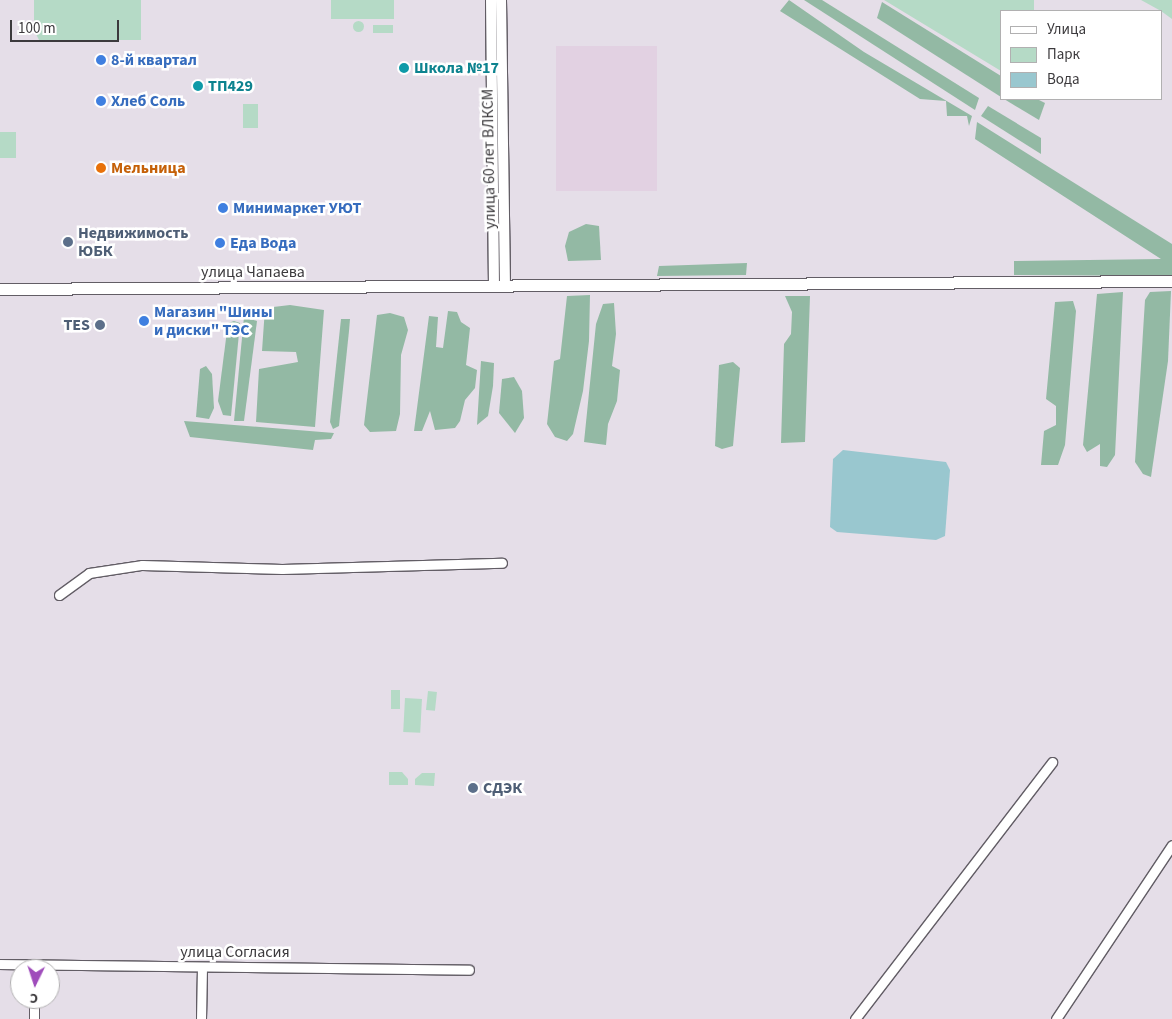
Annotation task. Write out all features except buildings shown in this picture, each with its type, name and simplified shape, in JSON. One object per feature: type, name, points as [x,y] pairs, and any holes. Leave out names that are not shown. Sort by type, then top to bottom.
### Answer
[{"type":"main road","name":"улица Чапаева","points":[[0,289],[1172,281]]},
{"type":"street","name":"улица 60 лет ВЛКСМ","points":[[491,0],[500,287]]},
{"type":"street","name":"улица 60 лет ВЛКСМ","points":[[500,287],[501,0]]},
{"type":"street","points":[[59,595],[89,574],[142,565],[282,569],[502,563]]},
{"type":"street","points":[[855,1019],[1052,762]]},
{"type":"street","points":[[1056,1019],[1172,845]]},
{"type":"street","name":"улица Согласия","points":[[60,967],[469,970]]},
{"type":"street","points":[[201,1019],[202,967]]},
{"type":"shaded area","points":[[556,46],[657,46],[657,191],[556,191]]},
{"type":"green space","points":[[34,0],[141,0],[141,40],[39,40],[34,30]]},
{"type":"green space","points":[[331,0],[394,0],[394,19],[331,19]]},
{"type":"green space","points":[[789,0],[864,52],[972,116],[969,126],[967,116],[947,116],[946,101],[920,99],[780,11]]},
{"type":"green space","points":[[804,0],[822,0],[979,98],[975,110]]},
{"type":"green space","points":[[884,0],[1034,0],[1034,10],[1000,10],[1000,70]]},
{"type":"green space","points":[[1141,0],[1172,0],[1172,19],[1162,10]]},
{"type":"green space","points":[[882,2],[1000,75],[1000,96],[877,18]]},
{"type":"green space","points":[[358,20],[364,26],[358,32],[352,26]]},
{"type":"green space","points":[[373,25],[393,25],[393,33],[373,33]]},
{"type":"green space","points":[[1006,100],[1039,100],[1045,103],[1039,120]]},
{"type":"green space","points":[[243,104],[258,104],[258,128],[243,128]]},
{"type":"green space","points":[[988,106],[1041,138],[1041,154],[981,116]]},
{"type":"green space","points":[[977,122],[1172,244],[1172,276],[1014,275],[1014,261],[1161,259],[975,139]]},
{"type":"green space","points":[[0,132],[16,132],[16,158],[0,158]]},
{"type":"green space","points":[[586,224],[599,226],[601,260],[568,261],[565,246],[569,232]]},
{"type":"green space","points":[[747,263],[746,275],[657,276],[659,266]]},
{"type":"green space","points":[[1171,291],[1168,361],[1151,477],[1143,474],[1135,462],[1145,300],[1150,292]]},
{"type":"green space","points":[[1123,292],[1115,455],[1107,467],[1100,466],[1100,444],[1087,452],[1083,445],[1097,294]]},
{"type":"green space","points":[[590,295],[589,341],[583,391],[573,434],[567,441],[555,437],[547,424],[554,361],[560,359],[567,296]]},
{"type":"green space","points":[[785,296],[810,296],[805,442],[781,443],[784,344],[791,334],[792,312]]},
{"type":"green space","points":[[1073,301],[1076,311],[1065,445],[1058,465],[1041,465],[1044,431],[1056,425],[1056,406],[1046,399],[1055,302]]},
{"type":"green space","points":[[614,303],[616,334],[612,366],[620,370],[617,401],[608,424],[606,445],[584,442],[596,324],[603,304]]},
{"type":"green space","points":[[290,305],[324,310],[315,427],[256,422],[259,369],[298,362],[296,352],[262,351],[265,308]]},
{"type":"green space","points":[[448,311],[457,312],[461,322],[470,328],[466,365],[477,370],[475,388],[465,400],[460,421],[455,428],[435,430],[430,411],[422,431],[414,431],[429,316],[438,317],[436,347],[443,348]]},
{"type":"green space","points":[[390,313],[404,317],[408,330],[401,355],[400,414],[396,431],[370,432],[364,425],[377,315]]},
{"type":"green space","points":[[244,317],[257,321],[244,421],[234,421]]},
{"type":"green space","points":[[341,319],[350,319],[339,426],[333,429],[330,422]]},
{"type":"green space","points":[[234,321],[240,323],[231,416],[223,415],[218,401],[228,323]]},
{"type":"green space","points":[[481,361],[494,363],[493,386],[488,416],[477,425]]},
{"type":"green space","points":[[733,362],[740,368],[733,446],[722,449],[715,446],[719,365]]},
{"type":"green space","points":[[206,366],[212,374],[214,408],[209,419],[196,417],[200,369]]},
{"type":"green space","points":[[514,377],[522,391],[524,418],[515,433],[499,413],[502,379]]},
{"type":"green space","points":[[184,421],[334,433],[331,439],[315,440],[313,450],[190,437]]},
{"type":"green space","points":[[391,690],[400,690],[400,709],[391,709]]},
{"type":"green space","points":[[428,691],[437,692],[435,711],[426,710]]},
{"type":"green space","points":[[405,698],[422,699],[420,733],[403,732]]},
{"type":"green space","points":[[389,772],[402,772],[408,779],[408,785],[389,785]]},
{"type":"green space","points":[[422,773],[435,773],[434,786],[415,785],[415,779]]},
{"type":"water","points":[[843,450],[946,462],[950,470],[945,536],[936,540],[837,532],[830,527],[833,459]]},
{"type":"place","name":"8-й квартал","points":[[101,60]]},
{"type":"place","name":"Школа №17","points":[[404,68]]},
{"type":"place","name":"ТП429","points":[[198,86]]},
{"type":"place","name":"Хлеб Соль","points":[[101,101]]},
{"type":"place","name":"Мельница","points":[[101,168]]},
{"type":"place","name":"Минимаркет УЮТ","points":[[223,208]]},
{"type":"place","name":"Недвижимость ЮБК","points":[[68,242]]},
{"type":"place","name":"Еда Вода","points":[[220,243]]},
{"type":"place","name":"Магазин \"Шины и диски\" ТЭС","points":[[144,321]]},
{"type":"place","name":"TES","points":[[100,325]]},
{"type":"place","name":"СДЭК","points":[[473,788]]}]
